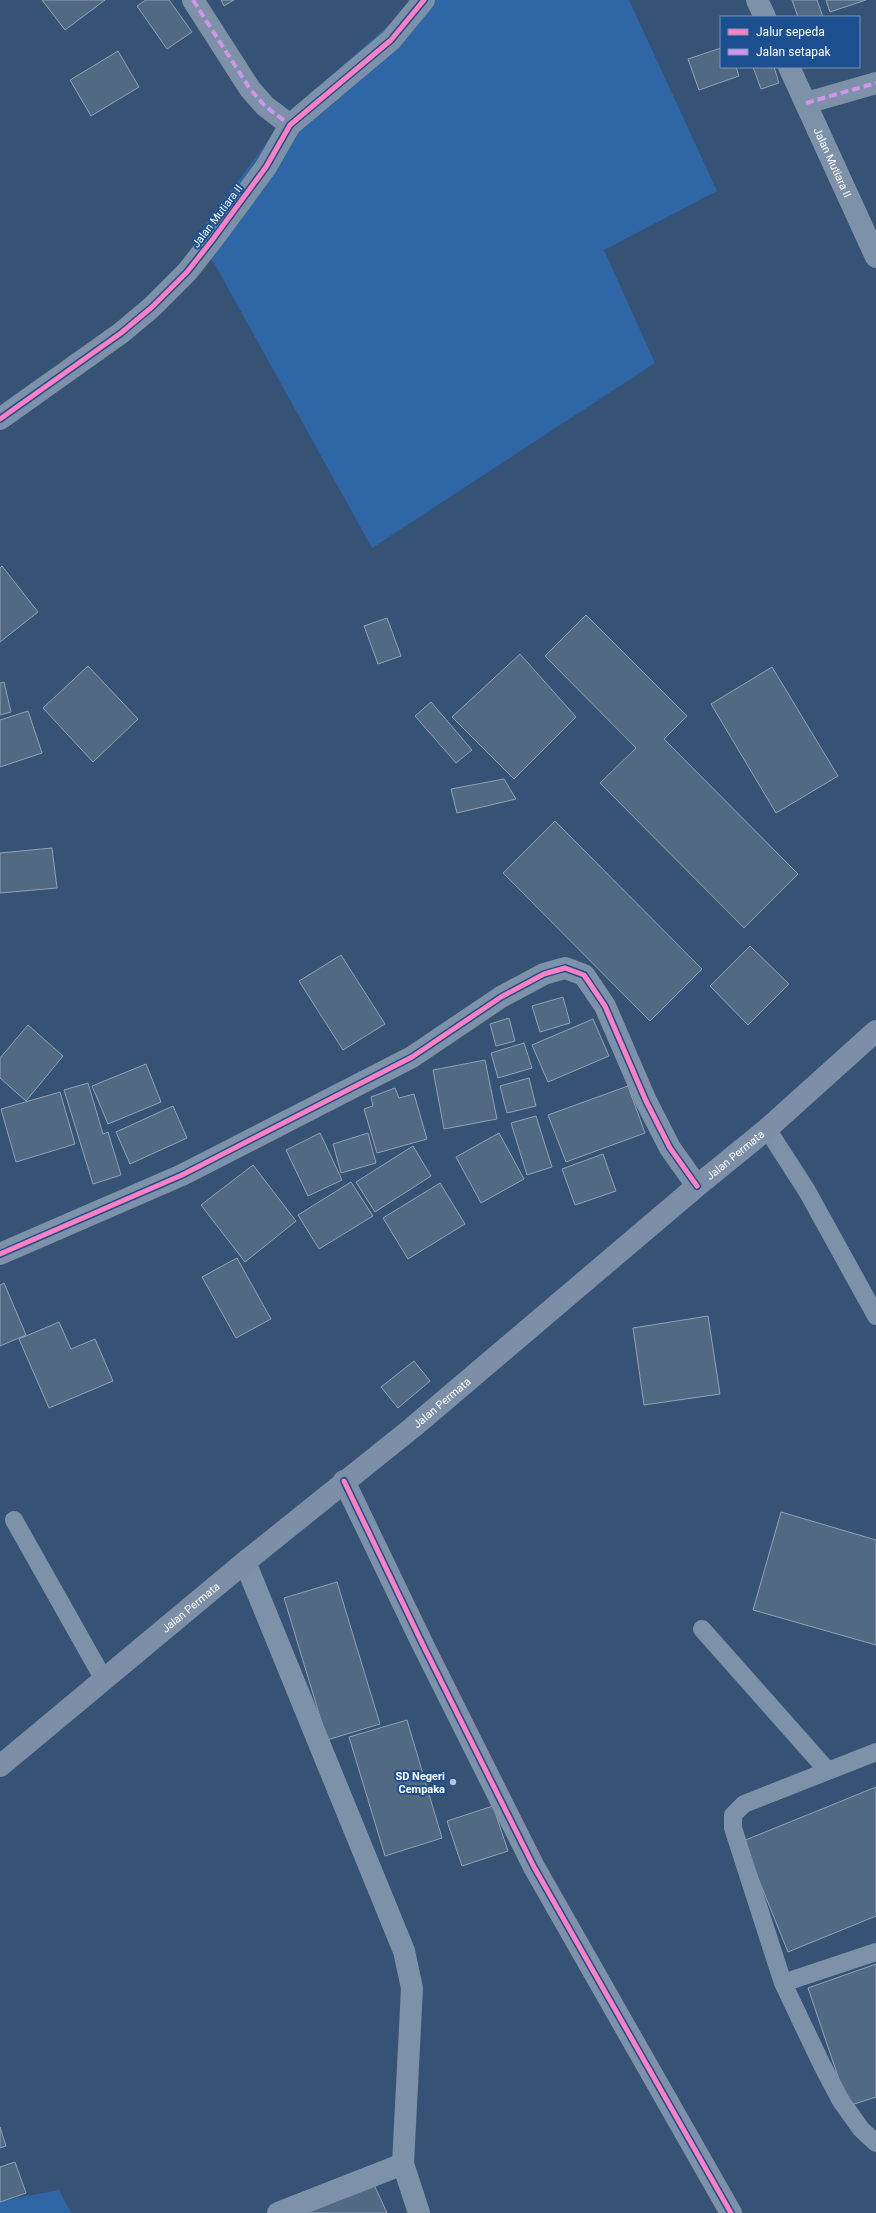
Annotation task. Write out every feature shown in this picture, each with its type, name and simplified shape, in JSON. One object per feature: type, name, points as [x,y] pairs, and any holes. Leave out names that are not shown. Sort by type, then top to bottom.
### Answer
[{"type":"main road","name":"Jalan Permata","points":[[0,1766],[103,1678],[412,1428],[697,1186],[767,1129],[876,1031]]},
{"type":"street","points":[[193,0],[250,89],[265,106],[290,124]]},
{"type":"street","name":"Jalan Mutiara II","points":[[0,419],[115,337],[152,307],[187,272],[213,239],[266,167],[290,124],[391,40],[424,0]]},
{"type":"street","points":[[757,0],[765,16]]},
{"type":"street","name":"Jalan Mutiara II","points":[[789,68],[856,218],[876,258]]},
{"type":"street","points":[[806,103],[876,83]]},
{"type":"street","points":[[0,1254],[182,1176],[412,1057],[500,998],[544,974],[565,968],[584,975],[605,1006],[646,1101],[670,1148],[697,1186]]},
{"type":"street","points":[[344,1482],[423,1645],[534,1867],[731,2213]]},
{"type":"street","points":[[245,1562],[404,1951],[412,1988],[403,2164],[419,2213]]},
{"type":"street","points":[[278,2213],[403,2164]]},
{"type":"lane","points":[[767,1129],[807,1191],[876,1316]]},
{"type":"lane","points":[[14,1520],[103,1678]]},
{"type":"lane","points":[[702,1629],[827,1770]]},
{"type":"lane","points":[[876,1752],[827,1770],[744,1804],[733,1815],[733,1828],[783,1983],[822,2065],[842,2101],[861,2129],[876,2143]]},
{"type":"lane","points":[[783,1983],[876,1952]]},
{"type":"shaded area","points":[[418,0],[629,0],[717,191],[604,250],[655,363],[372,548],[198,234],[292,109]]},
{"type":"shaded area","points":[[59,2190],[71,2213],[0,2213],[0,2201]]},
{"type":"building","points":[[42,0],[105,0],[65,30]]},
{"type":"building","points":[[146,0],[169,0],[192,32],[167,49],[137,6]]},
{"type":"building","points":[[221,0],[234,0],[224,6]]},
{"type":"building","points":[[792,0],[817,0],[823,16],[798,16]]},
{"type":"building","points":[[826,0],[866,0],[830,12]]},
{"type":"building","points":[[720,48],[720,68],[736,68],[739,76],[699,90],[688,59]]},
{"type":"building","points":[[118,51],[139,87],[91,116],[70,80]]},
{"type":"building","points":[[753,68],[774,68],[779,83],[761,89]]},
{"type":"building","points":[[2,566],[38,612],[0,642],[0,568]]},
{"type":"building","points":[[586,615],[687,716],[664,739],[798,874],[744,928],[600,783],[636,748],[545,656]]},
{"type":"building","points":[[387,618],[401,656],[378,664],[364,626]]},
{"type":"building","points":[[520,654],[576,717],[514,779],[452,717]]},
{"type":"building","points":[[88,666],[138,719],[93,762],[43,708]]},
{"type":"building","points":[[772,667],[838,776],[776,813],[711,704]]},
{"type":"building","points":[[4,682],[11,712],[0,715],[0,683]]},
{"type":"building","points":[[431,702],[472,750],[456,763],[415,716]]},
{"type":"building","points":[[28,711],[42,753],[0,767],[0,720]]},
{"type":"building","points":[[504,779],[516,799],[457,813],[451,789]]},
{"type":"building","points":[[555,821],[702,969],[650,1021],[503,873]]},
{"type":"building","points":[[52,848],[57,888],[0,893],[0,853]]},
{"type":"building","points":[[750,946],[789,984],[748,1025],[710,986]]},
{"type":"building","points":[[341,955],[385,1024],[343,1050],[299,981]]},
{"type":"building","points":[[563,997],[570,1023],[540,1032],[532,1006]]},
{"type":"building","points":[[509,1018],[515,1041],[496,1046],[490,1024]]},
{"type":"building","points":[[593,1019],[609,1056],[548,1082],[532,1045]]},
{"type":"building","points":[[28,1025],[63,1056],[26,1101],[0,1078],[0,1058]]},
{"type":"building","points":[[524,1043],[532,1068],[498,1078],[491,1053]]},
{"type":"building","points":[[485,1060],[497,1119],[444,1129],[433,1070]]},
{"type":"building","points":[[146,1064],[161,1102],[108,1124],[92,1086]]},
{"type":"building","points":[[529,1078],[536,1106],[507,1113],[500,1086]]},
{"type":"building","points":[[88,1083],[103,1134],[108,1132],[121,1175],[93,1184],[64,1090]]},
{"type":"building","points":[[628,1086],[645,1133],[566,1162],[548,1115]]},
{"type":"building","points":[[395,1088],[399,1098],[414,1094],[427,1139],[377,1153],[364,1109],[373,1106],[371,1097]]},
{"type":"building","points":[[60,1092],[75,1144],[16,1162],[1,1109]]},
{"type":"building","points":[[173,1106],[187,1138],[130,1164],[116,1132]]},
{"type":"building","points":[[536,1116],[552,1167],[527,1175],[511,1123]]},
{"type":"building","points":[[320,1133],[342,1180],[308,1196],[286,1150]]},
{"type":"building","points":[[368,1133],[376,1163],[341,1173],[333,1144]]},
{"type":"building","points":[[499,1133],[524,1179],[481,1203],[456,1157]]},
{"type":"building","points":[[413,1146],[431,1176],[375,1212],[356,1182]]},
{"type":"building","points":[[603,1154],[616,1191],[575,1205],[562,1169]]},
{"type":"building","points":[[253,1165],[296,1221],[245,1262],[201,1205]]},
{"type":"building","points":[[351,1182],[373,1216],[319,1249],[298,1215]]},
{"type":"building","points":[[440,1183],[465,1224],[408,1259],[383,1218]]},
{"type":"building","points":[[237,1258],[271,1319],[236,1338],[202,1277]]},
{"type":"building","points":[[4,1283],[26,1335],[0,1346],[0,1285]]},
{"type":"building","points":[[708,1316],[720,1394],[644,1405],[633,1328]]},
{"type":"building","points":[[59,1322],[71,1349],[95,1339],[113,1381],[49,1408],[19,1339]]},
{"type":"building","points":[[414,1361],[430,1381],[398,1408],[381,1387]]},
{"type":"building","points":[[781,1512],[876,1540],[876,1645],[753,1610]]},
{"type":"building","points":[[337,1582],[380,1724],[327,1740],[284,1598]]},
{"type":"building","points":[[407,1720],[442,1838],[385,1856],[349,1737]]},
{"type":"building","points":[[876,1787],[876,1916],[788,1952],[743,1841]]},
{"type":"building","points":[[493,1806],[508,1851],[462,1866],[447,1821]]},
{"type":"building","points":[[876,1964],[876,2097],[848,2106],[808,1988]]},
{"type":"building","points":[[0,2127],[6,2146],[0,2148]]},
{"type":"building","points":[[15,2162],[26,2193],[0,2202],[0,2167]]},
{"type":"building","points":[[371,2178],[387,2213],[294,2213]]},
{"type":"marked path","points":[[193,0],[250,89],[265,106],[290,125]]},
{"type":"marked path","points":[[806,103],[876,83]]},
{"type":"cycle path","points":[[0,419],[121,333],[152,307],[187,272],[213,239],[266,167],[290,125],[391,40],[424,0]]},
{"type":"cycle path","points":[[0,1254],[182,1175],[412,1057],[501,997],[544,974],[565,968],[584,975],[605,1006],[646,1101],[670,1148],[697,1186]]},
{"type":"cycle path","points":[[344,1481],[423,1645],[534,1867],[731,2213]]},
{"type":"place","name":"SD Negeri Cempaka","points":[[453,1782]]}]
